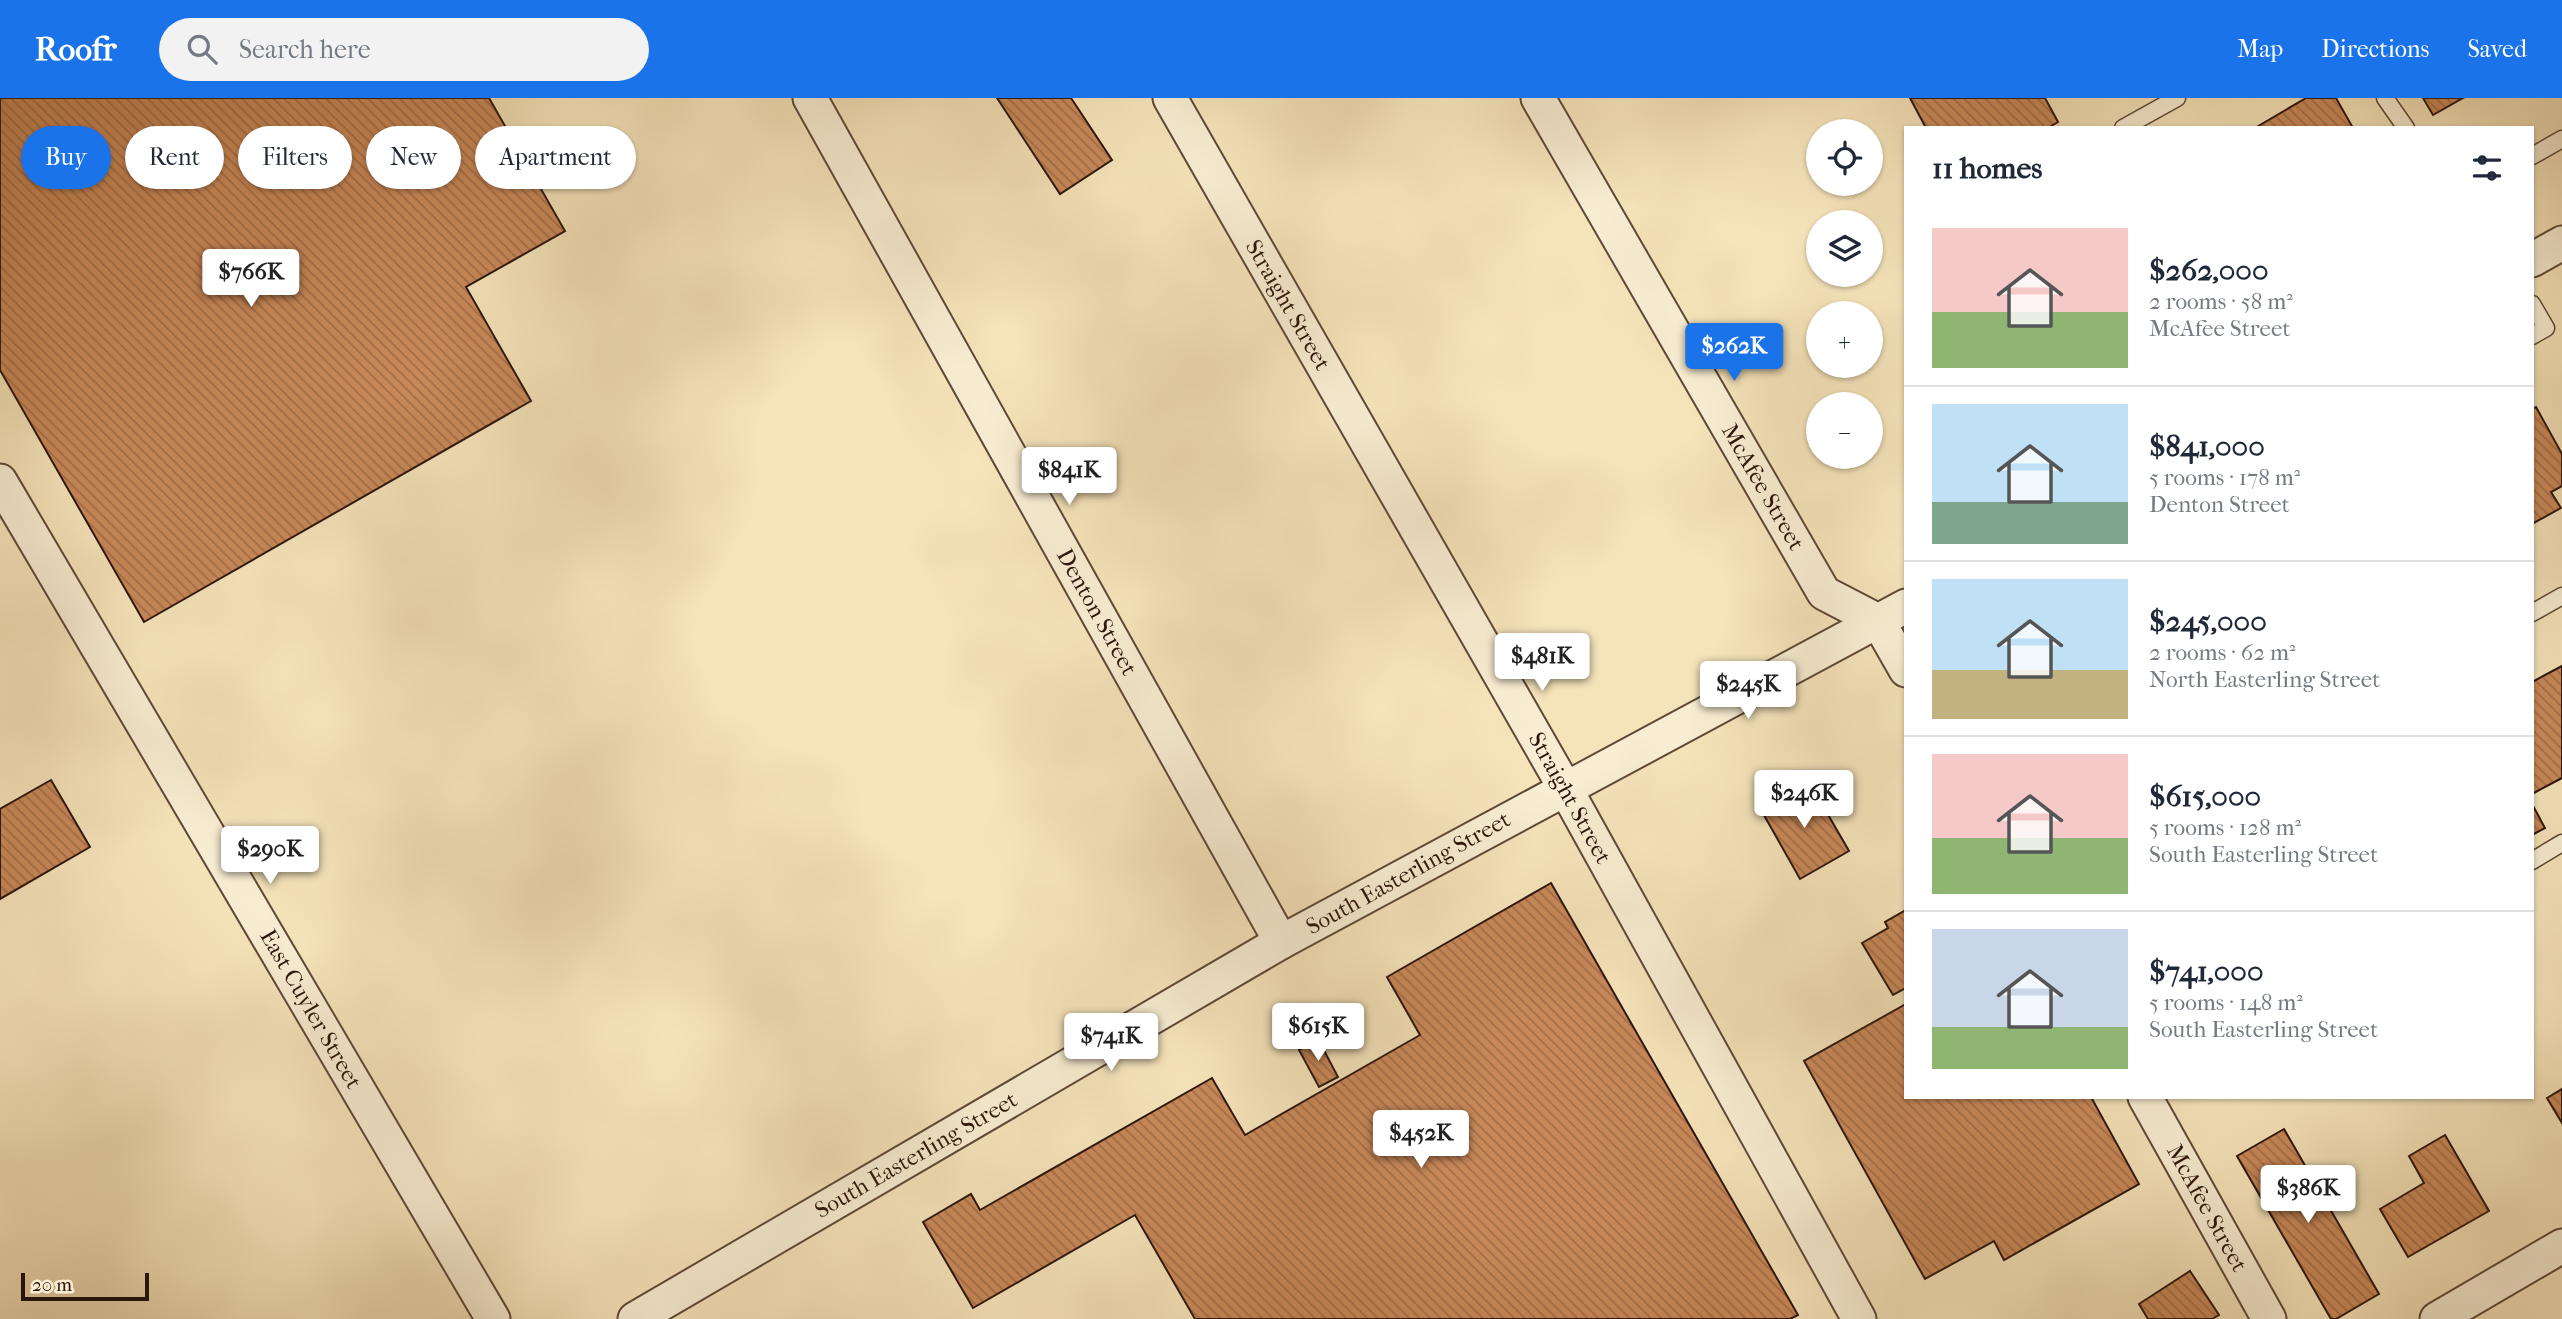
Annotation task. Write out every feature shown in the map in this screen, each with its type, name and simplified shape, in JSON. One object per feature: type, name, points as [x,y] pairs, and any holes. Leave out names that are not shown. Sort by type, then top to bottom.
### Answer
[{"type":"street","name":"Denton Street","points":[[810,98],[1281,942]]},
{"type":"street","name":"Straight Street","points":[[1170,98],[1564,788],[1859,1319]]},
{"type":"street","name":"McAfee Street","points":[[1538,98],[1824,593],[1892,613]]},
{"type":"street","points":[[2534,259],[2562,243]]},
{"type":"street","name":"East Cuyler Street","points":[[0,481],[493,1319]]},
{"type":"street","name":"South Easterling Street","points":[[635,1319],[1281,942],[1892,613]]},
{"type":"street","points":[[1892,613],[1904,662]]},
{"type":"street","name":"McAfee Street","points":[[2146,1099],[2269,1319]]},
{"type":"street","points":[[2437,1319],[2562,1246]]},
{"type":"lane","points":[[2127,126],[2178,98]]},
{"type":"lane","points":[[2385,98],[2405,126]]},
{"type":"lane","points":[[2534,155],[2562,139]]},
{"type":"lane","points":[[2534,308],[2547,331]]},
{"type":"lane","points":[[2534,612],[2562,596]]},
{"type":"lane","points":[[2534,860],[2562,843]]},
{"type":"building","points":[[0,98],[489,98],[505,126],[475,126],[475,189],[541,189],[565,231],[466,287],[531,401],[144,622],[0,370]]},
{"type":"building","points":[[997,98],[1071,98],[1112,160],[1060,194]]},
{"type":"building","points":[[1910,98],[2045,98],[2058,122],[2051,126],[1925,126]]},
{"type":"building","points":[[2306,98],[2336,98],[2352,126],[2258,126]]},
{"type":"building","points":[[2423,98],[2463,98],[2433,115]]},
{"type":"building","points":[[2536,407],[2562,454],[2562,486],[2551,492],[2561,508],[2534,523]]},
{"type":"building","points":[[2562,666],[2562,778],[2534,793],[2534,681]]},
{"type":"building","points":[[51,780],[90,847],[0,899],[0,809]]},
{"type":"building","points":[[1808,780],[1849,851],[1800,879],[1760,808]]},
{"type":"building","points":[[2534,808],[2545,828],[2534,834]]},
{"type":"building","points":[[1551,883],[1798,1315],[1790,1319],[1195,1319],[1135,1215],[973,1308],[923,1222],[971,1194],[980,1210],[1212,1078],[1245,1135],[1420,1035],[1387,977]]},
{"type":"building","points":[[1904,911],[1904,989],[1893,995],[1862,943],[1888,928],[1885,922]]},
{"type":"building","points":[[1904,1005],[1904,1099],[2092,1099],[2139,1184],[2004,1260],[1994,1241],[1925,1279],[1804,1061]]},
{"type":"building","points":[[1318,1039],[1338,1077],[1319,1087],[1299,1050]]},
{"type":"building","points":[[2562,1089],[2562,1123],[2547,1098]]},
{"type":"building","points":[[2284,1129],[2379,1294],[2336,1319],[2331,1319],[2237,1156]]},
{"type":"building","points":[[2445,1135],[2489,1211],[2408,1257],[2380,1209],[2424,1183],[2409,1156]]},
{"type":"building","points":[[2190,1271],[2219,1315],[2212,1319],[2148,1319],[2139,1304]]}]
